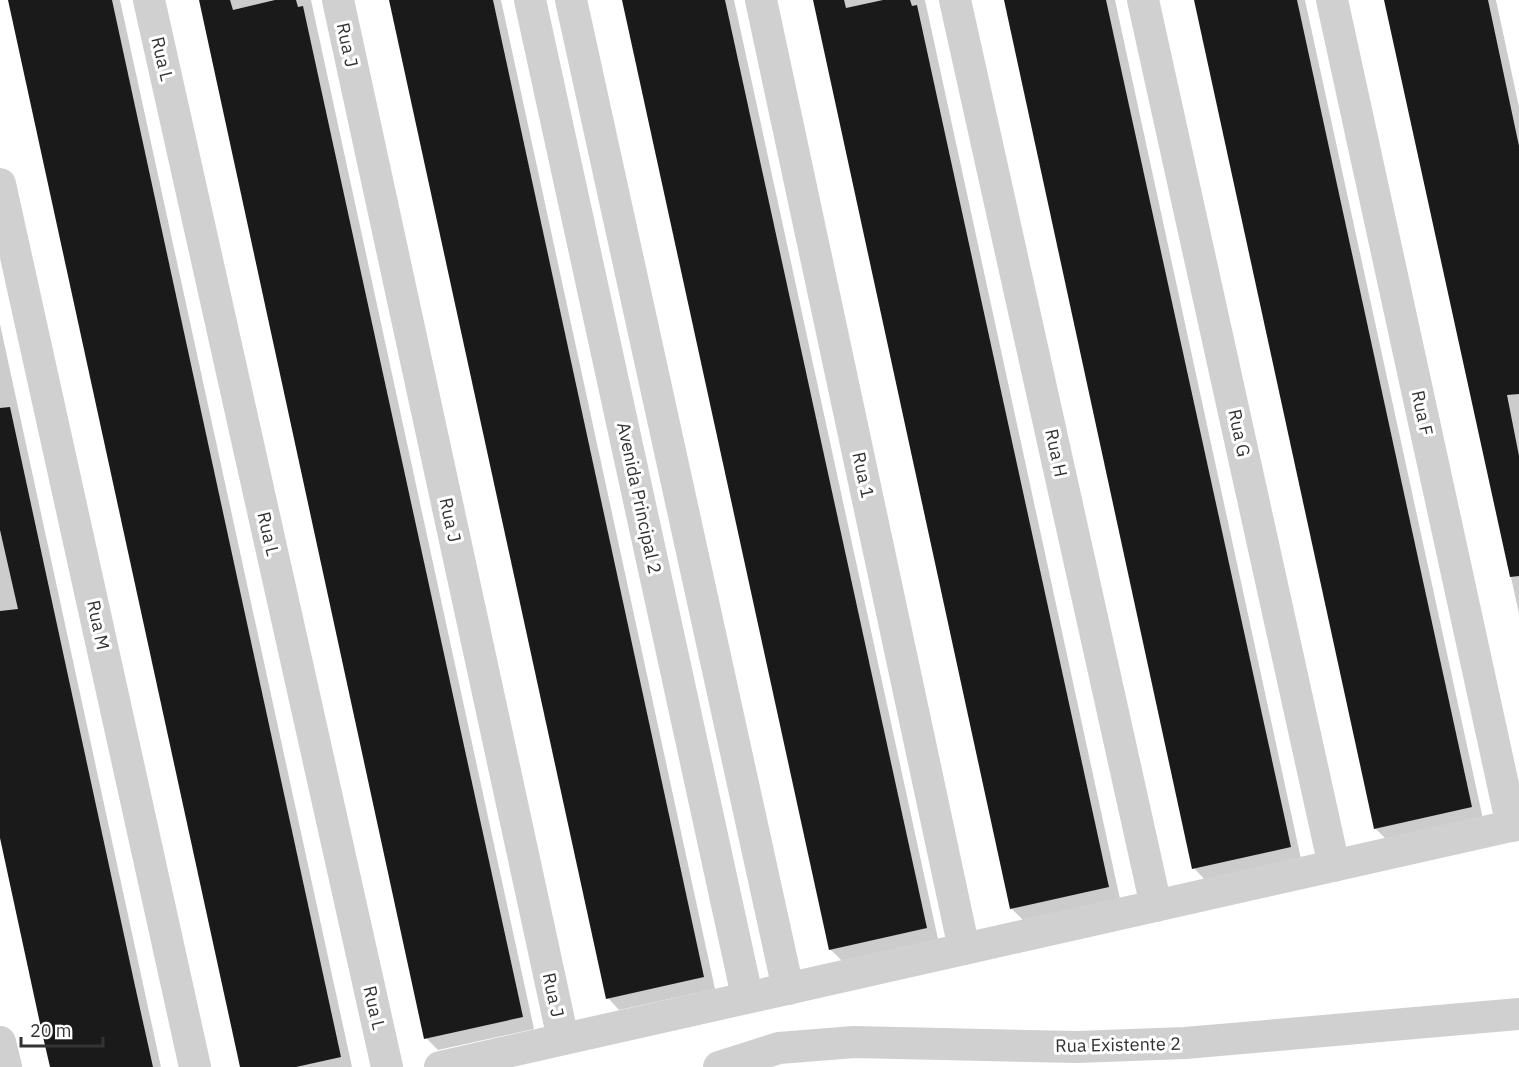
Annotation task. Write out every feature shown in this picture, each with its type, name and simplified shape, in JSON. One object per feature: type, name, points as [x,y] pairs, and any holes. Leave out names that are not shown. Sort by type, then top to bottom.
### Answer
[{"type":"street","name":"Rua L","points":[[149,0],[387,1067]]},
{"type":"street","name":"Rua J","points":[[338,0],[562,1039]]},
{"type":"street","name":"Avenida Principal 2","points":[[530,0],[747,996]]},
{"type":"street","points":[[571,0],[788,989]]},
{"type":"street","name":"Rua 1","points":[[761,0],[964,949]]},
{"type":"street","name":"Rua H","points":[[956,0],[1156,906]]},
{"type":"street","name":"Rua G","points":[[1143,0],[1334,866]]},
{"type":"street","name":"Rua F","points":[[1332,0],[1516,825]]},
{"type":"street","name":"Rua M","points":[[0,184],[195,1067]]},
{"type":"street","points":[[440,1067],[747,996],[788,989],[1516,825]]},
{"type":"street","name":"Rua Existente 2","points":[[719,1067],[778,1048],[854,1042],[1077,1047],[1185,1043],[1519,1014]]},
{"type":"street","points":[[0,1042],[6,1067]]},
{"type":"building","points":[[8,0],[112,0],[341,1057],[296,1067],[240,1067]]},
{"type":"building","points":[[199,0],[230,0],[233,10],[275,0],[296,0],[298,7],[303,6],[523,1017],[424,1039]]},
{"type":"building","points":[[389,0],[493,0],[704,977],[606,999]]},
{"type":"building","points":[[622,0],[725,0],[927,928],[829,950]]},
{"type":"building","points":[[813,0],[844,0],[846,8],[883,0],[910,0],[912,6],[917,5],[1109,887],[1010,909]]},
{"type":"building","points":[[1004,0],[1106,0],[1291,847],[1192,869]]},
{"type":"building","points":[[1194,0],[1297,0],[1472,807],[1374,829]]},
{"type":"building","points":[[1384,0],[1488,0],[1519,146],[1519,394],[1507,395],[1519,456],[1519,576],[1510,577]]},
{"type":"building","points":[[10,407],[153,1067],[50,1067],[41,1028],[0,838],[0,611],[18,609],[0,530],[0,408]]}]
